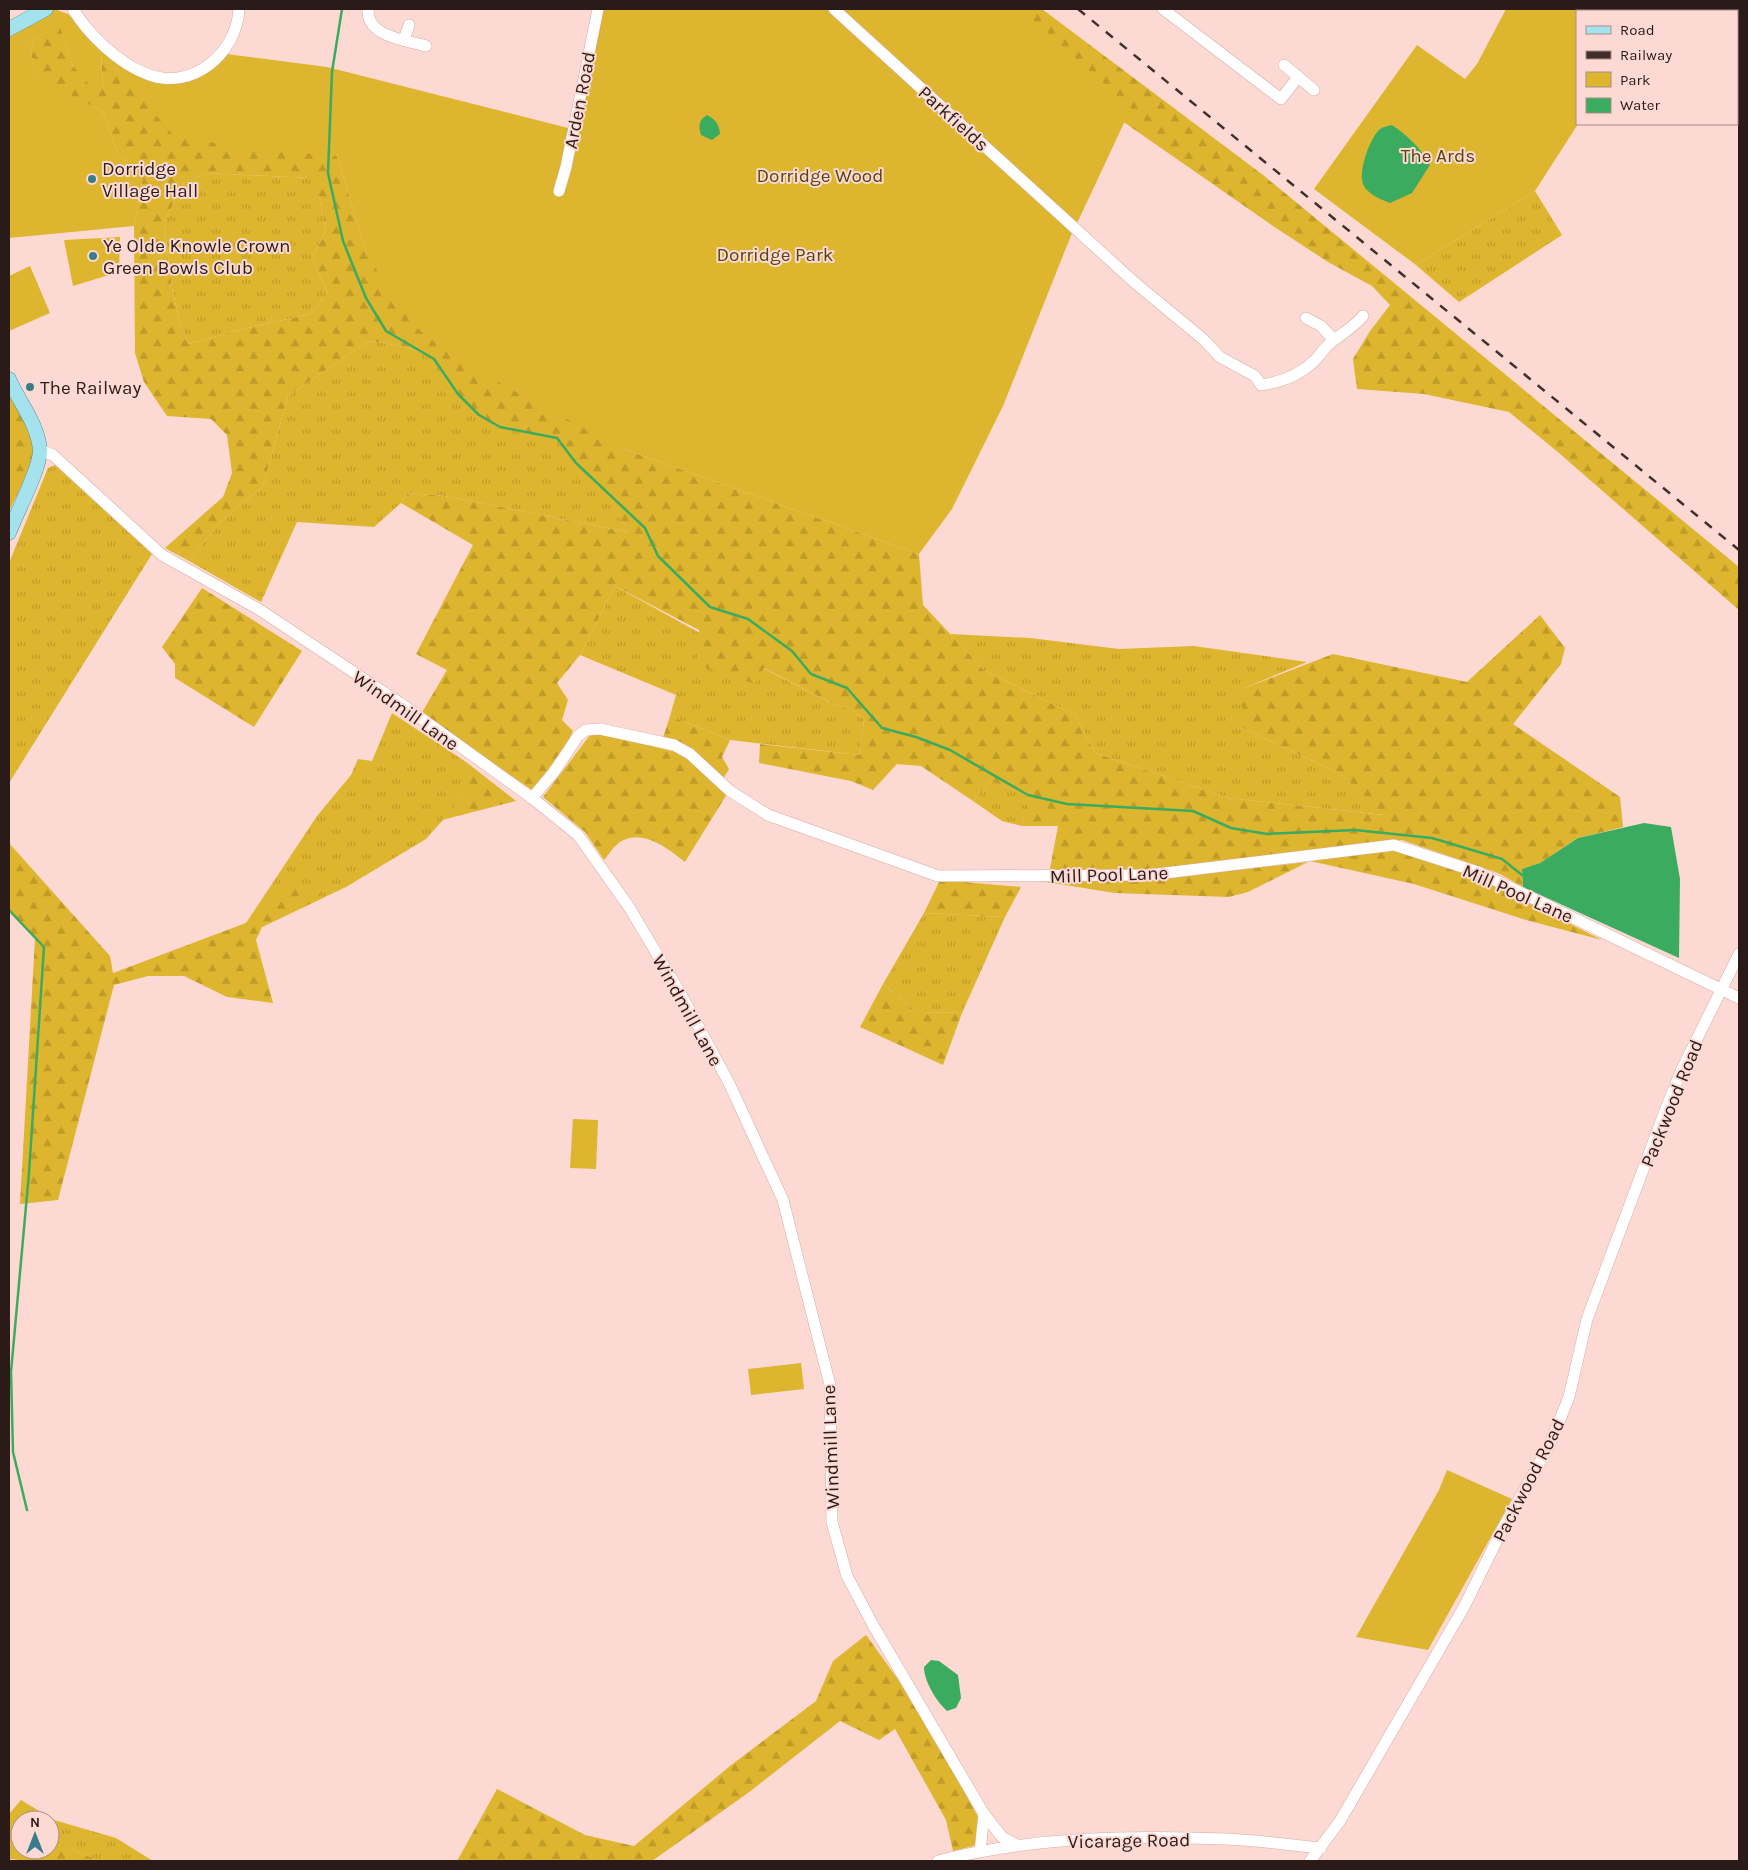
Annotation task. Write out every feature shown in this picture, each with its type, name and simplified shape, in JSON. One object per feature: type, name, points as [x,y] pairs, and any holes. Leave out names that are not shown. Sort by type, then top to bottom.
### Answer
[{"type":"main road","points":[[9,29],[46,9]]},
{"type":"main road","points":[[9,379],[31,421],[40,450],[36,467],[9,533]]},
{"type":"street","points":[[73,9],[81,22],[115,54],[148,75],[168,78],[189,76],[217,59],[231,39],[239,9]]},
{"type":"street","points":[[368,9],[367,15],[374,28],[404,40],[426,46]]},
{"type":"street","name":"Arden Road","points":[[559,191],[566,167],[598,9]]},
{"type":"street","name":"Parkfields","points":[[834,9],[1073,228],[1223,358],[1255,376],[1261,385],[1296,376],[1314,362],[1334,340]]},
{"type":"street","points":[[1163,9],[1281,99],[1298,77]]},
{"type":"street","points":[[404,40],[409,25]]},
{"type":"street","points":[[1284,65],[1314,90]]},
{"type":"street","points":[[1306,318],[1321,326],[1334,340],[1352,329],[1363,316]]},
{"type":"street","name":"Windmill Lane","points":[[40,450],[53,456],[162,556],[260,610],[400,703],[532,798],[578,835],[629,907],[682,996],[729,1083],[783,1200],[830,1385],[832,1522],[847,1576],[872,1625],[984,1814],[1002,1837],[1018,1845]]},
{"type":"street","name":"Mill Pool Lane","points":[[532,798],[554,772],[578,736],[586,730],[600,729],[674,745],[690,754],[730,791],[768,815],[938,876],[957,878],[1149,875],[1394,845],[1478,872],[1739,998]]},
{"type":"street","name":"Packwood Road","points":[[1310,1861],[1340,1821],[1464,1607],[1502,1530],[1550,1444],[1569,1397],[1587,1319],[1681,1071],[1739,954]]},
{"type":"street","points":[[980,1851],[984,1814]]},
{"type":"street","name":"Vicarage Road","points":[[938,1861],[980,1851],[1018,1845],[1152,1838],[1225,1839],[1321,1848]]},
{"type":"street","points":[[1296,1846],[1305,1861]]},
{"type":"green space","name":"Dorridge Park","points":[[54,9],[68,14],[107,53],[171,82],[226,54],[327,67],[576,130],[600,9],[1021,9],[1131,108],[1080,217],[1076,214],[1071,220],[989,141],[984,149],[1072,233],[1003,406],[952,509],[919,554],[621,448],[465,364],[413,325],[367,255],[337,156],[238,147],[174,136],[101,54],[103,88],[95,91],[73,66],[60,27],[35,38],[30,50],[38,78],[103,112],[119,157],[144,171],[134,226],[9,238],[9,37]]},
{"type":"green space","points":[[997,9],[1042,9],[1263,175],[1739,567],[1739,610],[1559,453],[1509,412],[1424,394],[1357,389],[1353,359],[1370,331],[1390,305],[1372,286],[1328,262],[1273,226],[1125,123],[1110,120],[1076,214],[1080,217],[1075,227],[697,122]]},
{"type":"green space","name":"The Ards","points":[[1506,9],[1642,9],[1576,10],[1577,125],[1535,191],[1416,265],[1314,189],[1417,45],[1465,79],[1477,64]]},
{"type":"green space","points":[[60,26],[73,66],[103,88],[101,53],[119,72],[337,156],[367,255],[621,448],[919,554],[923,605],[984,670],[1075,715],[1095,753],[1229,798],[1384,815],[1341,774],[1242,728],[1242,689],[1333,654],[1467,682],[1540,615],[1565,648],[1561,664],[1513,724],[1620,797],[1623,827],[1578,838],[1540,863],[1522,869],[1523,887],[1498,873],[1402,840],[1226,860],[1149,873],[1049,874],[1058,826],[1022,826],[1027,795],[991,781],[973,801],[921,766],[897,764],[873,790],[851,781],[759,763],[760,744],[860,755],[864,719],[851,709],[833,704],[764,668],[755,684],[698,665],[699,630],[615,586],[580,655],[557,683],[568,700],[562,720],[573,731],[565,747],[532,790],[421,714],[447,670],[416,654],[473,545],[401,503],[408,493],[445,496],[628,532],[607,490],[576,463],[557,438],[508,428],[480,416],[466,404],[446,374],[428,356],[403,347],[369,341],[288,396],[263,486],[221,521],[189,561],[165,548],[223,497],[232,473],[227,435],[211,419],[167,416],[144,382],[135,353],[134,226],[144,171],[119,157],[103,112],[38,79],[30,50],[35,38]],"holes":[[[205,173],[311,178],[319,197],[326,230],[312,258],[328,293],[310,314],[239,330],[189,344],[181,327],[172,288],[164,223],[183,184]]]},
{"type":"green space","points":[[205,173],[312,178],[319,197],[326,230],[312,258],[328,293],[310,314],[239,330],[189,344],[181,327],[172,288],[164,223],[183,184]]},
{"type":"green space","points":[[1535,191],[1562,235],[1459,302],[1416,265]]},
{"type":"green space","name":"Ye Olde Knowle Crown Green Bowls Club","points":[[120,237],[119,272],[73,286],[64,240]]},
{"type":"green space","points":[[30,266],[50,313],[9,331],[9,276]]},
{"type":"green space","points":[[369,341],[421,352],[434,360],[466,404],[489,421],[508,428],[557,438],[576,463],[607,489],[628,532],[445,496],[408,493],[401,503],[374,527],[297,522],[261,602],[189,561],[221,521],[263,486],[288,396]]},
{"type":"green space","points":[[9,389],[27,424],[32,439],[33,453],[28,471],[9,512]]},
{"type":"green space","points":[[55,465],[152,554],[9,783],[9,563],[48,468]]},
{"type":"green space","points":[[615,586],[763,668],[833,704],[851,709],[864,719],[860,755],[730,740],[670,716],[676,695],[580,655]]},
{"type":"green space","points":[[202,588],[302,651],[254,727],[175,678],[175,664],[162,647]]},
{"type":"green space","points":[[950,634],[1030,638],[1119,649],[1194,646],[1307,662],[1242,689],[1242,728],[1341,774],[1385,815],[1229,798],[1095,753],[1075,715],[984,670]]},
{"type":"green space","points":[[392,713],[466,762],[466,794],[426,839],[346,887],[262,927],[246,923],[317,816],[351,775],[358,759],[372,761]]},
{"type":"green space","points":[[670,716],[730,740],[722,757],[729,769],[723,779],[663,738]]},
{"type":"green space","points":[[602,733],[687,755],[727,794],[685,862],[663,846],[637,837],[620,842],[604,860],[585,832],[543,797],[590,735]]},
{"type":"green space","points":[[466,762],[516,801],[442,820],[466,794]]},
{"type":"green space","points":[[991,781],[1028,795],[1022,826],[1002,821],[973,801]]},
{"type":"green space","points":[[9,843],[110,956],[113,973],[246,923],[289,891],[312,884],[320,893],[320,899],[262,927],[256,940],[273,1003],[227,997],[184,976],[148,976],[114,985],[58,1200],[20,1204],[35,939],[9,912]]},
{"type":"green space","points":[[1394,849],[1474,875],[1602,940],[1526,920],[1414,884],[1310,861]]},
{"type":"green space","points":[[1308,862],[1248,892],[1229,897],[1115,893],[1046,882],[1148,880]]},
{"type":"green space","points":[[940,880],[1021,887],[1005,917],[924,913]]},
{"type":"green space","points":[[924,913],[1005,917],[962,1013],[917,1012],[883,984]]},
{"type":"green space","points":[[883,984],[917,1012],[962,1013],[943,1065],[860,1027]]},
{"type":"green space","points":[[573,1119],[598,1120],[596,1169],[570,1168]]},
{"type":"green space","points":[[801,1363],[804,1389],[751,1395],[748,1369]]},
{"type":"green space","points":[[1447,1470],[1512,1499],[1428,1650],[1356,1637],[1439,1490]]},
{"type":"green space","points":[[866,1635],[910,1696],[969,1800],[980,1821],[977,1845],[953,1851],[946,1820],[895,1729],[879,1740],[840,1721],[748,1793],[652,1861],[457,1861],[497,1789],[585,1835],[634,1846],[730,1766],[816,1701],[833,1661]]},
{"type":"green space","points":[[21,1800],[38,1810],[12,1810]]},
{"type":"green space","points":[[10,1813],[10,1859],[9,1859]]},
{"type":"green space","points":[[60,1822],[116,1838],[153,1861],[100,1861],[69,1848],[60,1848]]},
{"type":"green space","points":[[60,1848],[69,1848],[100,1861],[30,1861],[60,1860]]},
{"type":"water","points":[[707,115],[718,125],[720,131],[720,134],[712,140],[701,135],[699,126],[702,119]]},
{"type":"water","points":[[1392,125],[1414,143],[1430,165],[1412,193],[1390,203],[1376,197],[1366,189],[1362,181],[1362,174],[1365,158],[1378,131]]},
{"type":"water","points":[[1644,823],[1671,827],[1680,879],[1679,958],[1523,887],[1522,869],[1540,863],[1578,838]]},
{"type":"water","points":[[931,1660],[939,1661],[958,1675],[961,1698],[956,1708],[947,1711],[931,1690],[924,1667]]},
{"type":"waterway","points":[[342,9],[332,72],[328,173],[343,241],[366,298],[386,331],[434,359],[458,394],[479,415],[500,427],[557,438],[576,463],[645,528],[658,556],[710,607],[748,619],[792,651],[811,674],[847,688],[882,728],[916,737],[950,750],[1028,795],[1067,804],[1193,811],[1231,828],[1267,834],[1355,830],[1432,838],[1502,859],[1522,875]]},
{"type":"waterway","points":[[9,910],[44,947],[29,1173],[11,1372],[13,1452],[27,1510]]},
{"type":"railway","points":[[1078,9],[1739,550]]},
{"type":"place","name":"Dorridge Village Hall","points":[[92,179]]},
{"type":"place","name":"Ye Olde Knowle Crown Green Bowls Club","points":[[93,256]]},
{"type":"place","name":"The Railway","points":[[30,387]]},
{"type":"park label","name":"Dorridge Wood","points":[[820,175]]}]
